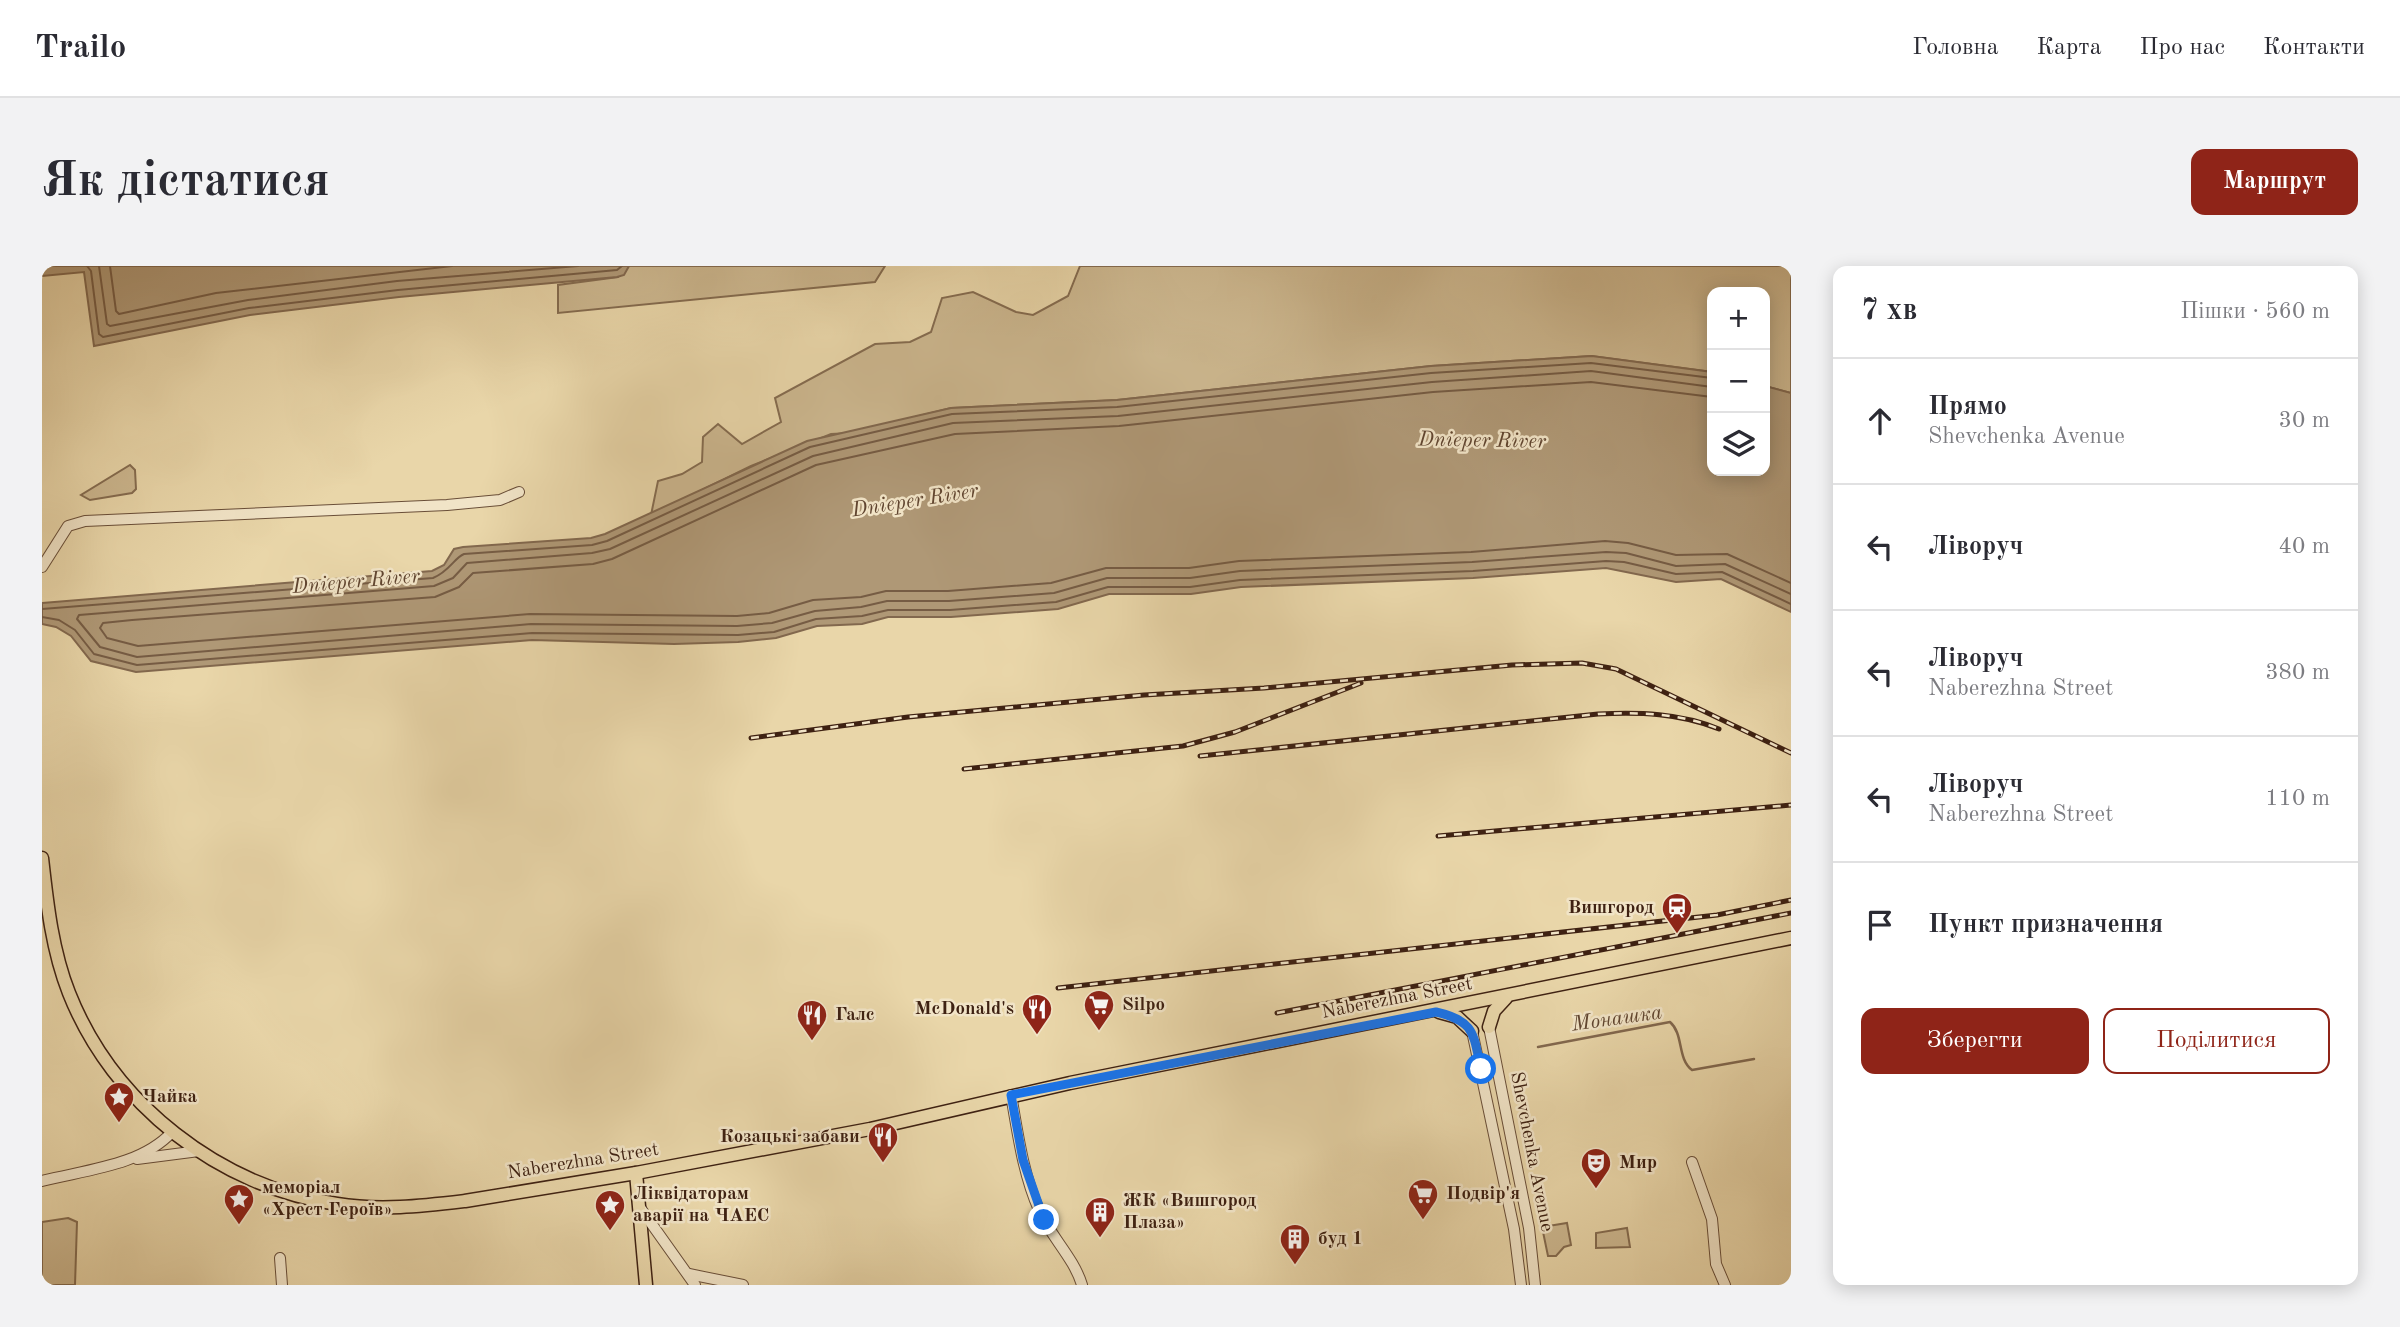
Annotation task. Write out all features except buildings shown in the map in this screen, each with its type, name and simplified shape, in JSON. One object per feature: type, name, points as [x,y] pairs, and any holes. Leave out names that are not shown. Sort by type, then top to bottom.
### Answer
[{"type":"main road","name":"Naberezhna Street","points":[[42,858],[55,947],[69,993],[83,1025],[130,1094],[172,1132],[199,1151],[248,1177],[285,1192],[360,1206],[438,1204],[636,1173],[870,1129],[1011,1095],[1436,1012],[1791,938]]},
{"type":"main road","points":[[1489,1027],[1494,1011],[1506,997]]},
{"type":"main road","points":[[1474,1004],[1489,1027]]},
{"type":"main road","points":[[1472,1031],[1474,1004]]},
{"type":"main road","points":[[1436,1012],[1457,1017],[1472,1031]]},
{"type":"main road","points":[[636,1173],[646,1285]]},
{"type":"street","points":[[42,567],[68,526],[85,521],[447,505],[500,500],[519,492]]},
{"type":"street","name":"Shevchenka Avenue","points":[[1489,1027],[1529,1228],[1535,1285]]},
{"type":"street","name":"Shevchenka Avenue","points":[[1472,1031],[1514,1229],[1521,1285]]},
{"type":"street","points":[[1483,1079],[1498,1076]]},
{"type":"street","points":[[1011,1095],[1023,1160],[1038,1209],[1052,1236],[1079,1273],[1082,1285]]},
{"type":"street","points":[[119,1162],[163,1142],[172,1132]]},
{"type":"street","points":[[42,1181],[119,1162],[199,1151]]},
{"type":"street","points":[[1692,1162],[1712,1219],[1716,1264],[1725,1285]]},
{"type":"street","points":[[641,1209],[695,1285]]},
{"type":"street","points":[[280,1258],[282,1285]]},
{"type":"street","points":[[686,1273],[697,1278],[743,1285]]},
{"type":"shaded area","points":[[629,266],[885,266],[875,282],[558,313],[558,285],[618,277]]},
{"type":"shaded area","points":[[1080,266],[1791,266],[1791,393],[1770,387],[1770,287],[1707,287],[1707,371],[1591,356],[1431,366],[1117,400],[951,408],[851,433],[831,434],[751,466],[651,515],[658,481],[682,474],[702,462],[703,437],[718,424],[742,444],[781,422],[775,398],[875,344],[910,342],[931,332],[942,298],[973,292],[1016,312],[1033,315],[1068,296]]},
{"type":"shaded area","points":[[130,465],[135,470],[136,489],[132,493],[90,500],[81,495]]},
{"type":"shaded area","points":[[68,1218],[77,1222],[75,1285],[42,1285],[42,1222]]},
{"type":"shaded area","points":[[1567,1223],[1571,1245],[1564,1247],[1556,1256],[1548,1256],[1542,1227]]},
{"type":"shaded area","points":[[1627,1228],[1630,1247],[1596,1248],[1596,1233]]},
{"type":"water","points":[[42,266],[629,266],[624,275],[617,277],[399,297],[250,315],[94,346],[84,272],[42,276]]},
{"type":"water","name":"Dnieper River","points":[[1592,356],[1707,371],[1707,476],[1770,476],[1770,387],[1791,393],[1791,612],[1721,579],[1676,582],[1606,568],[1473,578],[1241,587],[1191,594],[1109,594],[1058,609],[951,617],[888,617],[862,624],[817,626],[776,638],[738,642],[674,644],[532,640],[136,672],[91,661],[71,636],[56,627],[42,624],[42,603],[432,571],[444,565],[454,549],[463,547],[591,538],[807,441],[951,408],[1117,400],[1431,366]]},
{"type":"waterway","name":"Монашка","points":[[1538,1047],[1670,1022],[1677,1033],[1684,1060],[1692,1070],[1754,1059]]},
{"type":"railway","points":[[751,738],[908,717],[1144,695],[1264,688],[1512,665],[1582,663],[1616,669],[1791,753]]},
{"type":"railway","points":[[964,769],[1183,746],[1235,732],[1361,683]]},
{"type":"railway","points":[[1200,756],[1598,714],[1659,715],[1719,729]]},
{"type":"railway","points":[[1438,836],[1791,805]]},
{"type":"railway","points":[[1058,988],[1717,915],[1791,900]]},
{"type":"railway","points":[[1277,1013],[1791,913]]},
{"type":"place","name":"Вишгород","points":[[1677,935]]},
{"type":"place","name":"Silpo","points":[[1099,1032]]},
{"type":"place","name":"McDonald's","points":[[1037,1036]]},
{"type":"place","name":"Галс","points":[[812,1042]]},
{"type":"place","name":"Чайка","points":[[119,1124]]},
{"type":"place","name":"Козацькі забави","points":[[883,1164]]},
{"type":"place","name":"Мир","points":[[1596,1190]]},
{"type":"place","name":"Подвір'я","points":[[1423,1221]]},
{"type":"place","name":"меморіал «Хрест Героїв»","points":[[239,1226]]},
{"type":"place","name":"Ліквідаторам аварії на ЧАЕС","points":[[610,1232]]},
{"type":"place","name":"ЖК «Вишгород Плаза»","points":[[1100,1239]]},
{"type":"place","name":"буд 1","points":[[1295,1266]]},
{"type":"route","points":[[1044,1220],[1023,1160],[1011,1095],[1436,1012],[1457,1017],[1465,1022],[1472,1031],[1481,1069]]}]
